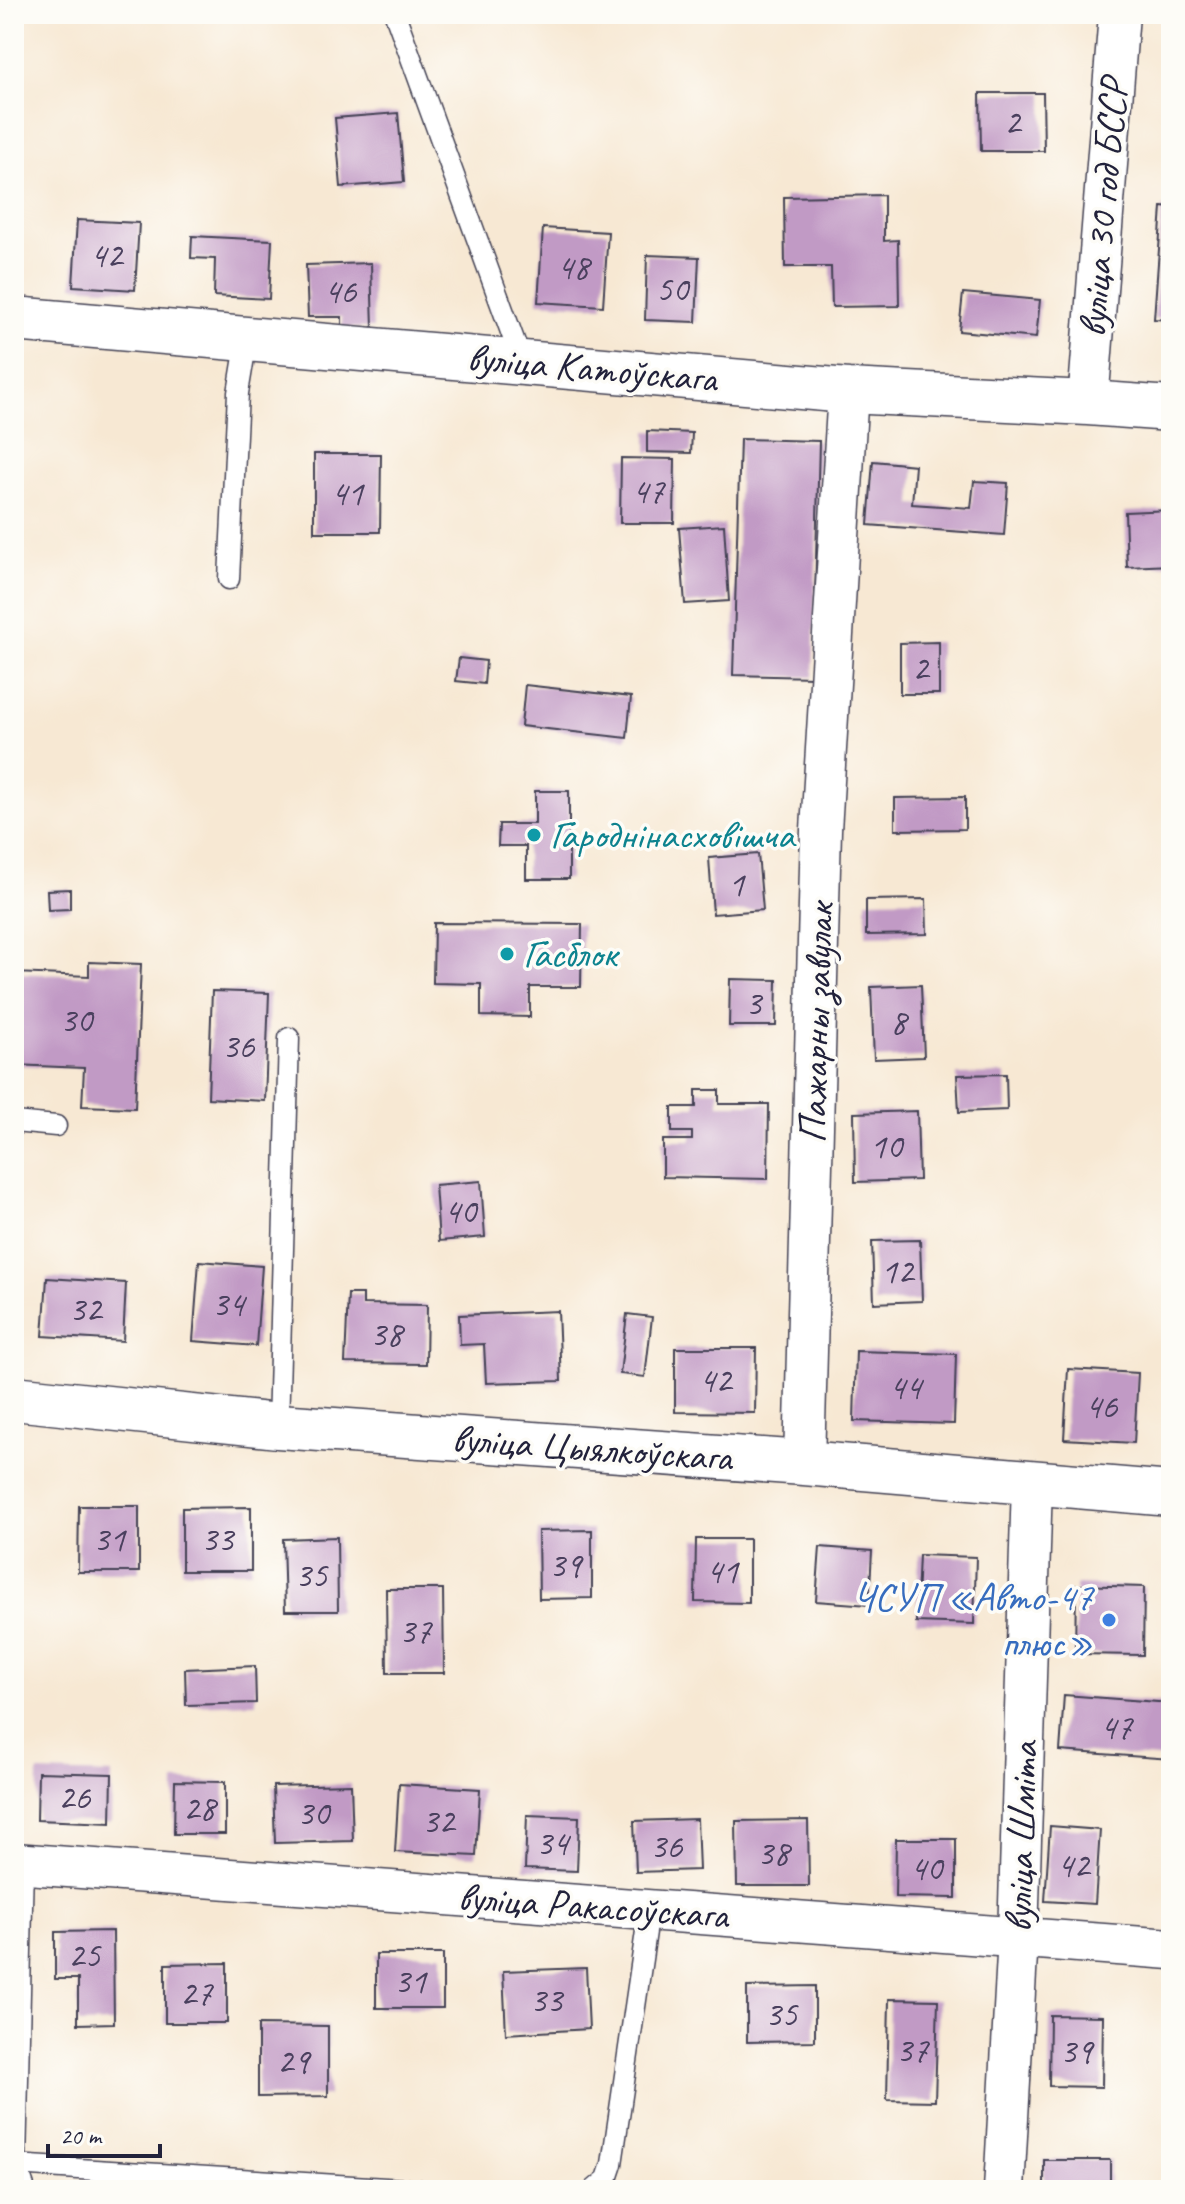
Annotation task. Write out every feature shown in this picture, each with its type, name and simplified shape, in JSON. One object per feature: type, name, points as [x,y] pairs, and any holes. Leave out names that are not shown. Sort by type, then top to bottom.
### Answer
[{"type":"street","name":"вуліца 30 год БССР","points":[[1088,403],[1119,14]]},
{"type":"street","name":"вуліца Катоўскага","points":[[14,319],[848,391],[1171,409]]},
{"type":"street","name":"Пажарны завулак","points":[[804,1463],[821,830],[848,391]]},
{"type":"street","name":"вуліца Цыялкоўскага","points":[[14,1398],[278,1426],[804,1463],[1171,1494]]},
{"type":"street","name":"вуліца Шміта","points":[[1004,2190],[1018,1937],[1032,1483]]},
{"type":"street","name":"вуліца Ракасоўскага","points":[[19,1863],[1171,1949]]},
{"type":"lane","points":[[395,14],[522,362]]},
{"type":"lane","points":[[229,579],[238,393],[247,339]]},
{"type":"lane","points":[[278,1426],[289,1038]]},
{"type":"lane","points":[[14,1122],[56,1126]]},
{"type":"lane","points":[[19,1863],[15,2165],[25,2190]]},
{"type":"lane","points":[[594,2190],[607,2179],[612,2164],[649,1911]]},
{"type":"lane","points":[[15,2165],[418,2190]]},
{"type":"building","points":[[1167,35],[1171,35],[1171,99],[1165,98]]},
{"type":"building","points":[[980,93],[1043,93],[1044,151],[981,151]]},
{"type":"building","points":[[398,113],[404,182],[341,187],[335,118]]},
{"type":"building","points":[[884,195],[884,241],[898,240],[899,306],[832,307],[831,267],[785,267],[784,197]]},
{"type":"building","points":[[1162,207],[1171,208],[1171,320],[1154,319]]},
{"type":"building","points":[[77,220],[139,223],[135,290],[73,286]]},
{"type":"building","points":[[543,228],[608,232],[603,306],[538,302]]},
{"type":"building","points":[[192,236],[272,240],[269,299],[214,296],[215,259],[191,258]]},
{"type":"building","points":[[647,255],[699,257],[696,322],[645,320]]},
{"type":"building","points":[[371,263],[373,328],[342,328],[342,317],[308,317],[306,265]]},
{"type":"building","points":[[963,293],[1040,300],[1036,338],[959,331]]},
{"type":"building","points":[[647,431],[692,433],[691,453],[647,452]]},
{"type":"building","points":[[740,439],[819,441],[813,677],[733,675]]},
{"type":"building","points":[[314,454],[381,454],[380,532],[314,532]]},
{"type":"building","points":[[621,458],[675,459],[674,523],[620,523]]},
{"type":"building","points":[[873,461],[915,465],[912,504],[971,508],[974,481],[1008,483],[1004,535],[868,525]]},
{"type":"building","points":[[1171,510],[1171,565],[1127,567],[1125,512]]},
{"type":"building","points":[[724,525],[729,601],[685,604],[679,528]]},
{"type":"building","points":[[939,642],[939,694],[900,694],[900,643]]},
{"type":"building","points":[[459,658],[486,661],[484,684],[456,681]]},
{"type":"building","points":[[525,685],[631,697],[627,738],[521,726]]},
{"type":"building","name":"Гароднінасховішча","points":[[535,791],[569,791],[569,879],[526,879],[526,846],[498,846],[499,824],[535,824]]},
{"type":"building","points":[[965,797],[965,829],[895,830],[895,798]]},
{"type":"building","points":[[758,854],[763,910],[713,914],[709,858]]},
{"type":"building","points":[[70,889],[70,909],[48,910],[47,890]]},
{"type":"building","points":[[926,899],[927,934],[866,935],[866,900]]},
{"type":"building","name":"Гасблок","points":[[434,923],[582,924],[581,987],[530,987],[530,1017],[481,1016],[481,984],[433,983]]},
{"type":"building","points":[[89,962],[141,964],[135,1108],[82,1106],[84,1068],[14,1065],[14,973],[89,976]]},
{"type":"building","points":[[730,979],[777,980],[776,1026],[729,1026]]},
{"type":"building","points":[[921,985],[924,1057],[874,1059],[871,987]]},
{"type":"building","points":[[212,991],[269,993],[265,1101],[208,1098]]},
{"type":"building","points":[[1006,1074],[1007,1110],[959,1112],[957,1075]]},
{"type":"building","points":[[696,1090],[719,1090],[719,1104],[769,1104],[768,1179],[663,1177],[663,1140],[692,1140],[692,1132],[672,1132],[672,1107],[696,1107]]},
{"type":"building","points":[[917,1111],[919,1180],[855,1182],[854,1113]]},
{"type":"building","points":[[481,1181],[485,1237],[439,1241],[435,1185]]},
{"type":"building","points":[[920,1240],[922,1301],[874,1303],[872,1241]]},
{"type":"building","points":[[199,1261],[262,1266],[256,1346],[193,1341]]},
{"type":"building","points":[[47,1278],[126,1283],[123,1341],[43,1336]]},
{"type":"building","points":[[348,1294],[363,1294],[363,1304],[427,1305],[426,1364],[345,1363]]},
{"type":"building","points":[[558,1311],[561,1381],[486,1383],[484,1344],[460,1345],[459,1315]]},
{"type":"building","points":[[627,1314],[652,1317],[645,1377],[620,1374]]},
{"type":"building","points":[[675,1348],[756,1348],[755,1413],[675,1412]]},
{"type":"building","points":[[856,1351],[956,1354],[954,1424],[854,1421]]},
{"type":"building","points":[[1068,1369],[1138,1373],[1134,1443],[1064,1439]]},
{"type":"building","points":[[79,1506],[139,1506],[139,1572],[78,1572]]},
{"type":"building","points":[[251,1507],[251,1571],[182,1571],[182,1508]]},
{"type":"building","points":[[592,1530],[592,1598],[539,1599],[538,1531]]},
{"type":"building","points":[[337,1537],[338,1611],[285,1611],[283,1539]]},
{"type":"building","points":[[696,1539],[749,1539],[749,1603],[695,1602]]},
{"type":"building","points":[[820,1547],[872,1551],[869,1605],[816,1601]]},
{"type":"building","points":[[919,1555],[976,1557],[974,1624],[916,1622]]},
{"type":"building","name":"ЧСУП «Авто-47 плюс»","points":[[1076,1585],[1144,1587],[1143,1655],[1075,1654]]},
{"type":"building","points":[[386,1589],[443,1589],[444,1673],[387,1673]]},
{"type":"building","points":[[255,1666],[256,1703],[186,1705],[185,1669]]},
{"type":"building","points":[[1064,1695],[1171,1703],[1171,1759],[1060,1751]]},
{"type":"building","points":[[38,1772],[112,1774],[111,1823],[37,1820]]},
{"type":"building","points":[[175,1781],[225,1782],[225,1834],[174,1834]]},
{"type":"building","points":[[351,1784],[353,1841],[275,1843],[273,1786]]},
{"type":"building","points":[[399,1784],[480,1789],[476,1856],[395,1852]]},
{"type":"building","points":[[527,1815],[579,1817],[577,1871],[525,1869]]},
{"type":"building","points":[[697,1819],[699,1870],[636,1872],[634,1821]]},
{"type":"building","points":[[808,1820],[809,1886],[737,1886],[736,1821]]},
{"type":"building","points":[[1050,1826],[1100,1830],[1095,1904],[1045,1901]]},
{"type":"building","points":[[896,1839],[956,1839],[956,1898],[895,1897]]},
{"type":"building","points":[[113,1931],[114,2023],[78,2024],[78,1979],[55,1979],[55,1932]]},
{"type":"building","points":[[376,1954],[443,1954],[443,2008],[376,2008]]},
{"type":"building","points":[[227,1963],[227,2023],[165,2023],[165,1964]]},
{"type":"building","points":[[586,1968],[589,2029],[506,2034],[503,1971]]},
{"type":"building","points":[[815,1986],[815,2041],[747,2042],[747,1987]]},
{"type":"building","points":[[889,1999],[938,2000],[935,2101],[887,2100]]},
{"type":"building","points":[[1050,2015],[1103,2016],[1102,2087],[1049,2086]]},
{"type":"building","points":[[258,2025],[328,2026],[328,2096],[258,2097]]},
{"type":"building","points":[[1044,2160],[1110,2160],[1110,2190],[1044,2190]]},
{"type":"place","name":"Гароднінасховішча","points":[[534,835]]},
{"type":"place","name":"Гасблок","points":[[507,954]]},
{"type":"place","name":"ЧСУП «Авто-47 плюс»","points":[[1109,1620]]}]
